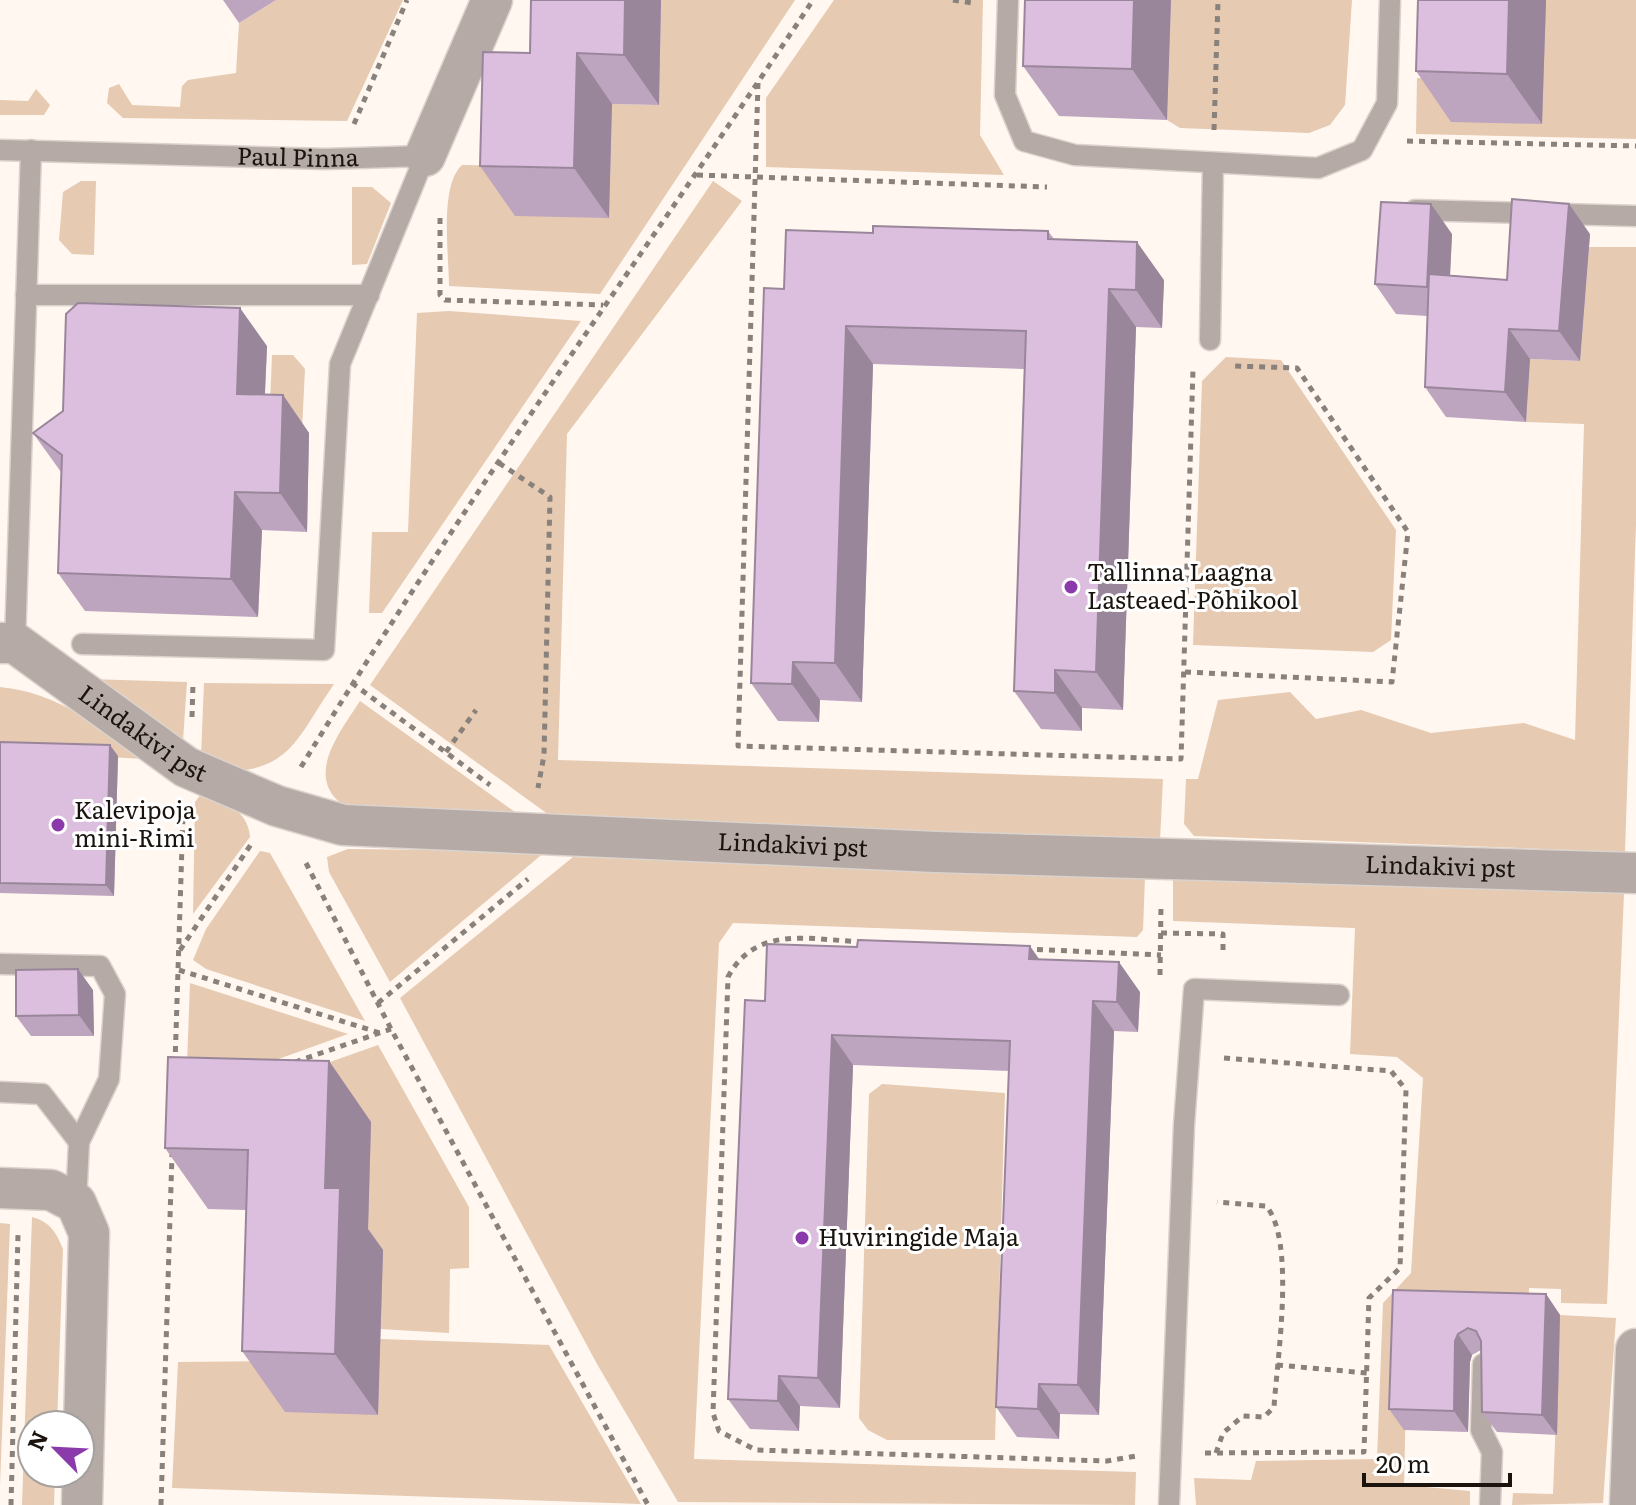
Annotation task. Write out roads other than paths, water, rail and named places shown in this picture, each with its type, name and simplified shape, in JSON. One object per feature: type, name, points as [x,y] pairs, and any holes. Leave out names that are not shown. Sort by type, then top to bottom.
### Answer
[{"type":"street","points":[[425,156],[492,0]]},
{"type":"street","name":"Lindakivi pst","points":[[8,643],[186,767],[277,806],[343,825],[936,852],[1636,873]]},
{"type":"street","points":[[10,1188],[51,1190],[76,1203],[89,1233],[82,1505]]},
{"type":"street","points":[[1630,1505],[1636,1349]]},
{"type":"lane","points":[[1008,0],[1005,95],[1024,141],[1075,155],[1318,168],[1362,150],[1387,103],[1390,0]]},
{"type":"lane","name":"Paul Pinna","points":[[0,150],[325,159],[425,156]]},
{"type":"lane","points":[[8,643],[31,150]]},
{"type":"lane","points":[[82,644],[324,650],[340,364],[425,156]]},
{"type":"lane","points":[[1210,340],[1213,163]]},
{"type":"lane","points":[[1415,210],[1636,216]]},
{"type":"lane","points":[[26,295],[369,295]]},
{"type":"lane","points":[[0,964],[100,966],[115,994],[109,1079],[79,1142],[76,1203]]},
{"type":"lane","points":[[1169,1505],[1194,989],[1339,995]]},
{"type":"lane","points":[[0,1092],[42,1094],[79,1142]]},
{"type":"lane","points":[[1483,1362],[1481,1430],[1492,1452],[1490,1505]]},
{"type":"place","name":"Tallinna Laagna Lasteaed-Põhikool","points":[[1071,587]]},
{"type":"place","name":"Kalevipoja mini-Rimi","points":[[58,825]]},
{"type":"place","name":"Huviringide Maja","points":[[802,1238]]}]
